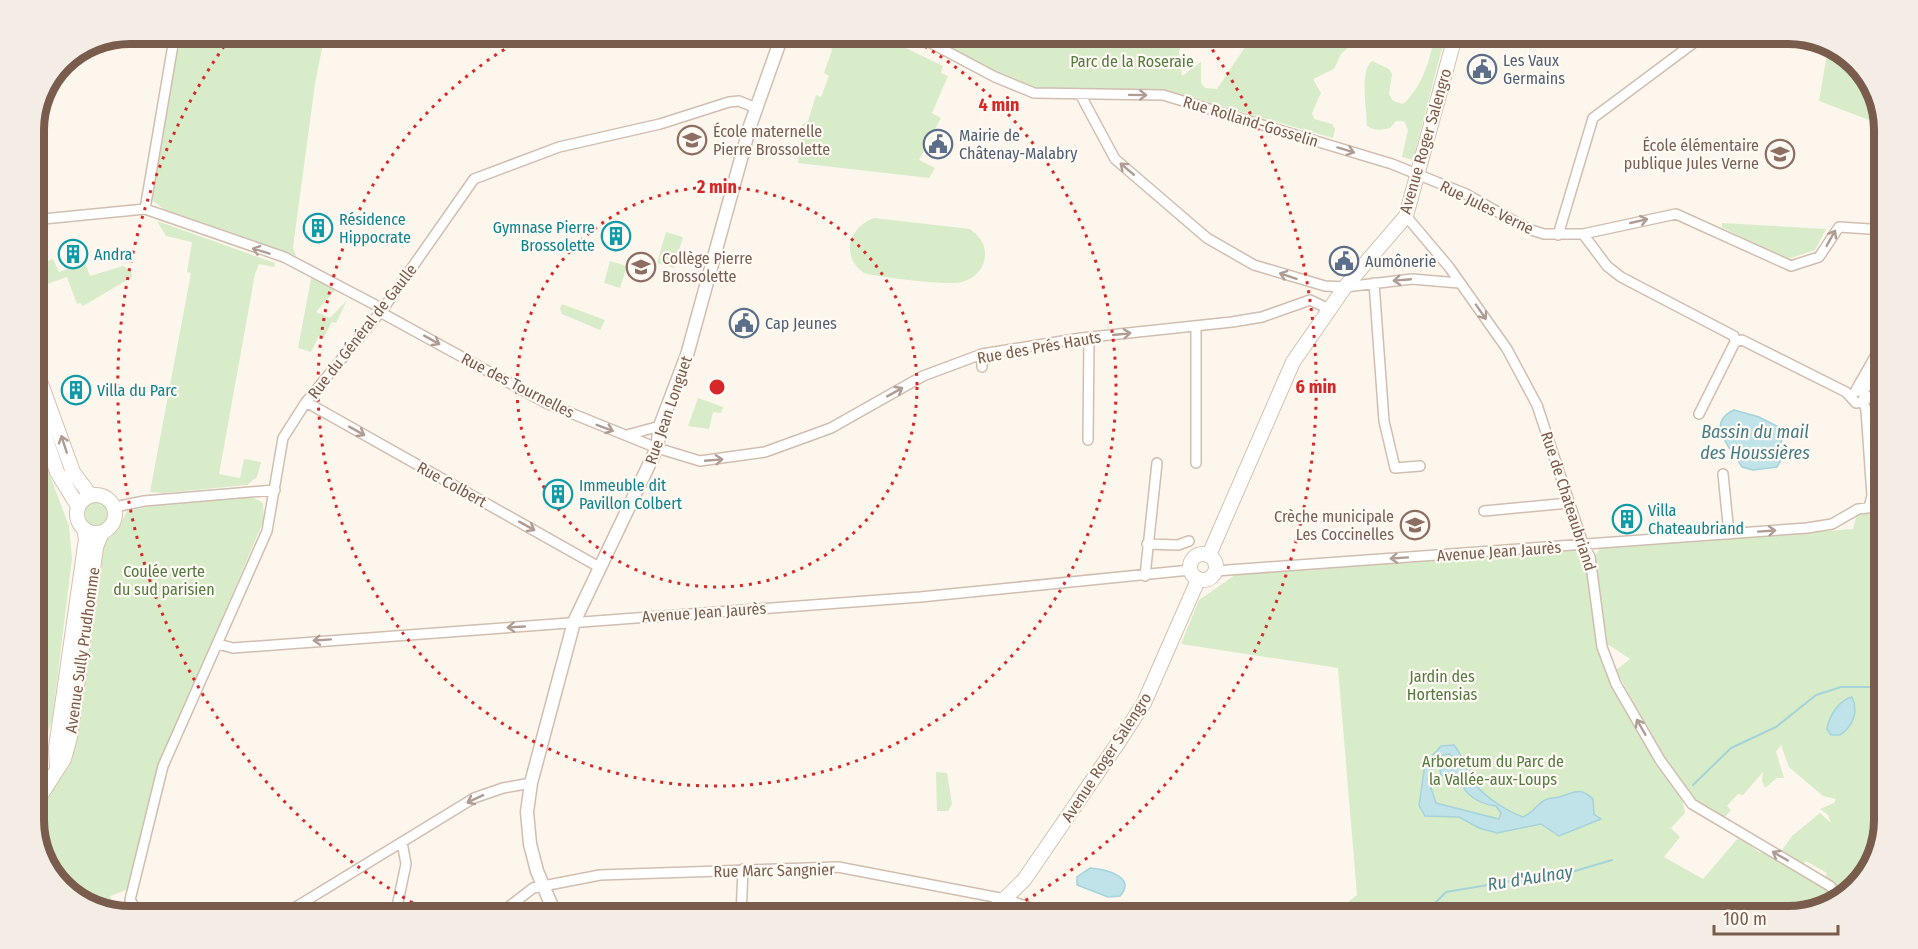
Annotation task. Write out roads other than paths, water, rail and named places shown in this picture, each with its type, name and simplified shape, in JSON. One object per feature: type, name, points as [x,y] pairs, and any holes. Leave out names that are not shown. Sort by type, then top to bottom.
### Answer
[{"type":"main road","name":"Avenue Roger Salengro","points":[[1209,555],[1293,362],[1345,287],[1406,216],[1453,44]]},
{"type":"main road","points":[[44,392],[73,472],[90,495],[107,498],[115,507],[116,515],[113,524],[102,532],[93,533],[84,529],[78,520],[78,506],[57,472],[44,434]]},
{"type":"main road","points":[[78,506],[90,495]]},
{"type":"main road","name":"Avenue Sully Prudhomme","points":[[57,766],[56,748],[86,539],[84,529]]},
{"type":"main road","name":"Avenue Sully Prudhomme","points":[[44,788],[63,759],[74,722],[96,547],[102,532]]},
{"type":"main road","points":[[1209,555],[1216,565],[1215,570],[1209,579],[1194,575],[1189,565],[1195,556],[1209,555]]},
{"type":"main road","name":"Avenue Roger Salengro","points":[[998,906],[1024,880],[1144,703],[1194,575]]},
{"type":"street","points":[[44,219],[145,209],[173,44]]},
{"type":"street","name":"Rue Jean Longuet","points":[[551,906],[542,885],[530,844],[527,812],[531,783],[574,622],[657,448],[660,426],[687,355],[756,108],[779,44]]},
{"type":"street","name":"Rue Rolland-Gosselin","points":[[933,44],[1017,87],[1034,93],[1163,95],[1392,164],[1417,175]]},
{"type":"street","points":[[1558,236],[1593,118],[1692,44]]},
{"type":"street","points":[[1080,94],[1115,159],[1207,238],[1254,265],[1301,280],[1345,287],[1412,279],[1459,282]]},
{"type":"street","name":"Rue du Général de Gaulle","points":[[134,906],[130,900],[163,766],[267,531],[283,438],[306,402],[382,310],[474,179],[559,147],[660,124],[729,102],[739,101],[756,108]]},
{"type":"street","name":"Rue Jules Verne","points":[[1417,175],[1466,194],[1528,229],[1558,236],[1583,234],[1676,214],[1706,225],[1791,266],[1819,257],[1839,227],[1874,229]]},
{"type":"street","name":"Rue des Tournelles","points":[[145,209],[284,257],[316,272],[546,404],[625,435]]},
{"type":"street","name":"Rue de Chateaubriand","points":[[1406,216],[1459,282],[1507,349],[1537,405],[1592,567],[1602,647],[1616,684],[1660,760],[1692,804],[1830,886],[1835,892]]},
{"type":"street","points":[[1583,234],[1608,266],[1621,278],[1737,339],[1874,401]]},
{"type":"street","points":[[1374,283],[1384,421],[1395,468],[1420,466]]},
{"type":"street","name":"Rue des Prés Hauts","points":[[625,435],[657,448],[700,461],[765,452],[831,428],[923,376],[982,354],[1089,337],[1262,317],[1310,300],[1329,309]]},
{"type":"street","points":[[1196,326],[1196,463]]},
{"type":"street","points":[[1088,440],[1089,337]]},
{"type":"street","points":[[1699,414],[1737,339]]},
{"type":"street","points":[[982,354],[982,366]]},
{"type":"street","points":[[1857,394],[1874,361]]},
{"type":"street","points":[[1857,394],[1874,370]]},
{"type":"street","points":[[1857,394],[1866,410],[1872,496],[1869,507]]},
{"type":"street","name":"Rue Colbert","points":[[306,402],[599,567]]},
{"type":"street","points":[[625,435],[660,426]]},
{"type":"street","points":[[1145,576],[1157,463]]},
{"type":"street","points":[[1723,474],[1729,534]]},
{"type":"street","points":[[115,507],[144,501],[274,490]]},
{"type":"street","points":[[1485,511],[1569,502]]},
{"type":"street","name":"Avenue Jean Jaurès","points":[[1215,570],[1729,534],[1832,524],[1858,509],[1874,507]]},
{"type":"street","points":[[1147,544],[1178,545],[1189,541]]},
{"type":"street","name":"Avenue Jean Jaurès","points":[[218,644],[233,648],[927,596],[1145,576],[1194,575]]},
{"type":"street","points":[[297,906],[474,798],[503,788],[531,783]]},
{"type":"street","points":[[397,906],[406,864],[402,842]]},
{"type":"street","name":"Rue Marc Sangnier","points":[[542,885],[600,875],[838,867],[1005,899],[1025,906]]},
{"type":"street","points":[[741,906],[743,869]]},
{"type":"street","points":[[510,906],[533,888],[542,885]]},
{"type":"water","name":"Bassin du mail des Houssières","points":[[1734,410],[1759,417],[1787,431],[1780,444],[1787,449],[1777,467],[1753,470],[1742,467],[1720,429],[1725,416]]},
{"type":"water","points":[[1852,697],[1855,708],[1854,718],[1840,735],[1831,735],[1827,729],[1832,714],[1843,701]]},
{"type":"water","points":[[1454,745],[1472,779],[1480,789],[1497,804],[1523,817],[1547,799],[1580,792],[1593,799],[1594,814],[1601,819],[1559,836],[1541,824],[1497,833],[1479,828],[1459,817],[1425,816],[1419,805],[1425,764],[1441,746]],"holes":[[[1449,754],[1455,758],[1453,765],[1446,765],[1440,770],[1441,776],[1446,773],[1461,776],[1467,793],[1484,803],[1496,806],[1501,813],[1499,819],[1436,803],[1428,779],[1434,766],[1443,755]]]},
{"type":"water","points":[[1090,868],[1110,872],[1122,879],[1125,883],[1120,896],[1108,897],[1077,885],[1077,877]]},
{"type":"waterway","name":"Ru d'Aulnay","points":[[1693,785],[1731,748],[1776,727],[1816,695],[1841,687],[1874,687]]},
{"type":"waterway","name":"Ru d'Aulnay","points":[[1432,906],[1446,892],[1546,875],[1558,876],[1612,860]]},
{"type":"place","name":"Les Vaux Germains","points":[[1482,69]]},
{"type":"place","name":"École maternelle Pierre Brossolette","points":[[692,140]]},
{"type":"place","name":"Mairie de Châtenay-Malabry","points":[[938,144]]},
{"type":"place","name":"École élémentaire publique Jules Verne","points":[[1780,154]]},
{"type":"place","name":"Résidence Hippocrate","points":[[318,228]]},
{"type":"place","name":"Gymnase Pierre Brossolette","points":[[616,236]]},
{"type":"place","name":"Andra","points":[[73,254]]},
{"type":"place","name":"Aumônerie","points":[[1344,261]]},
{"type":"place","name":"Collège Pierre Brossolette","points":[[641,267]]},
{"type":"place","name":"Cap Jeunes","points":[[744,323]]},
{"type":"place","name":"Villa du Parc","points":[[76,390]]},
{"type":"place","name":"Immeuble dit Pavillon Colbert","points":[[558,494]]},
{"type":"place","name":"Villa Chateaubriand","points":[[1627,519]]},
{"type":"place","name":"Crèche municipale Les Coccinelles","points":[[1415,525]]},
{"type":"park label","name":"Parc de la Roseraie","points":[[1132,61]]},
{"type":"park label","name":"Coulée verte du sud parisien","points":[[164,580]]},
{"type":"park label","name":"Jardin des Hortensias","points":[[1442,685]]},
{"type":"park label","name":"Arboretum du Parc de la Vallée-aux-Loups","points":[[1493,770]]}]
